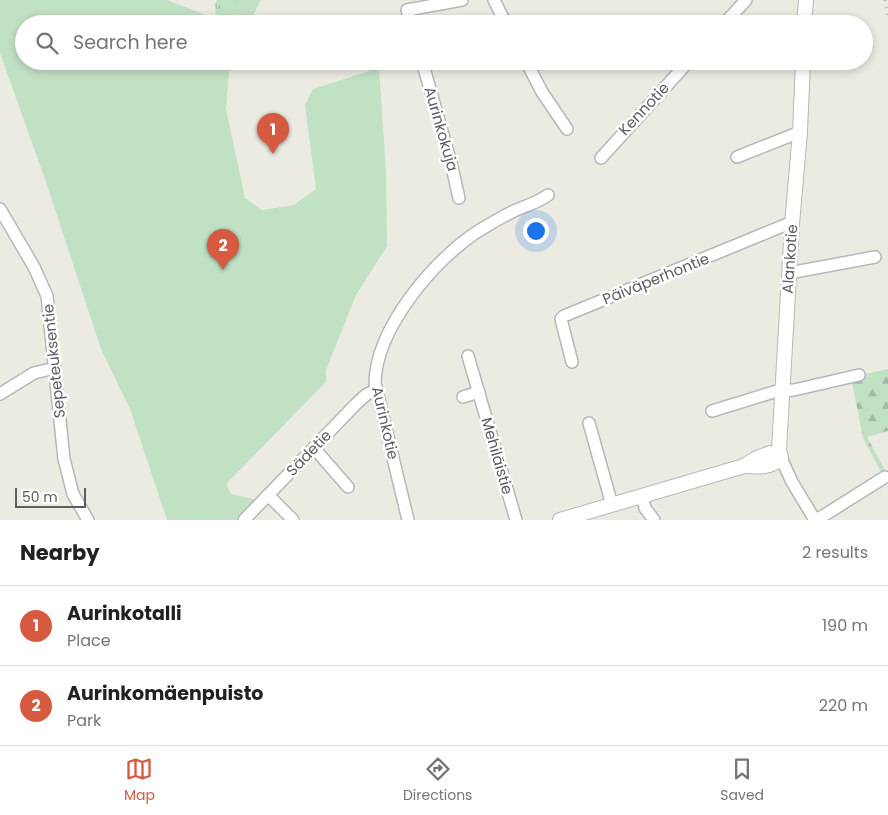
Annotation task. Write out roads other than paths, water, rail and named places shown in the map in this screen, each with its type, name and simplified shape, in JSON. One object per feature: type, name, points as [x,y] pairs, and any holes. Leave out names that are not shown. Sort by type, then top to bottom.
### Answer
[{"type":"street","points":[[408,15],[407,10],[462,0]]},
{"type":"street","points":[[494,0],[502,15]]},
{"type":"street","points":[[732,15],[746,0]]},
{"type":"street","points":[[805,15],[806,0]]},
{"type":"street","name":"Aurinkokuja","points":[[425,70],[459,198]]},
{"type":"street","points":[[531,70],[542,92],[567,129]]},
{"type":"street","name":"Kennotie","points":[[601,158],[681,70]]},
{"type":"street","name":"Alankotie","points":[[780,458],[789,273],[800,132],[803,70]]},
{"type":"street","points":[[737,157],[800,132]]},
{"type":"street","name":"Aurinkotie","points":[[408,520],[377,390],[375,370],[385,342],[408,299],[425,277],[449,254],[478,232],[510,212],[538,202],[548,194]]},
{"type":"street","name":"Sepeteuksentie","points":[[0,209],[38,275],[47,296],[66,467],[73,494],[88,520]]},
{"type":"street","name":"Päiväperhontie","points":[[572,362],[562,327],[561,319],[564,316],[785,225],[792,224]]},
{"type":"street","points":[[789,273],[875,257]]},
{"type":"street","name":"Mehiläistie","points":[[468,356],[516,520]]},
{"type":"street","points":[[0,394],[34,373],[55,368]]},
{"type":"street","points":[[712,411],[783,390],[794,390],[859,375]]},
{"type":"street","name":"Sädetie","points":[[244,520],[366,394],[377,390]]},
{"type":"street","points":[[463,397],[479,392]]},
{"type":"street","points":[[589,423],[612,505]]},
{"type":"street","points":[[314,448],[348,487]]},
{"type":"street","points":[[560,520],[744,466],[770,453],[780,458],[815,520],[885,476]]},
{"type":"street","points":[[268,495],[293,520]]},
{"type":"street","points":[[642,496],[646,508],[654,520]]},
{"type":"railway","points":[[885,0],[888,16]]},
{"type":"place","name":"Aurinkotalli","points":[[273,154]]},
{"type":"place","name":"Aurinkomäenpuisto","points":[[223,270]]}]
